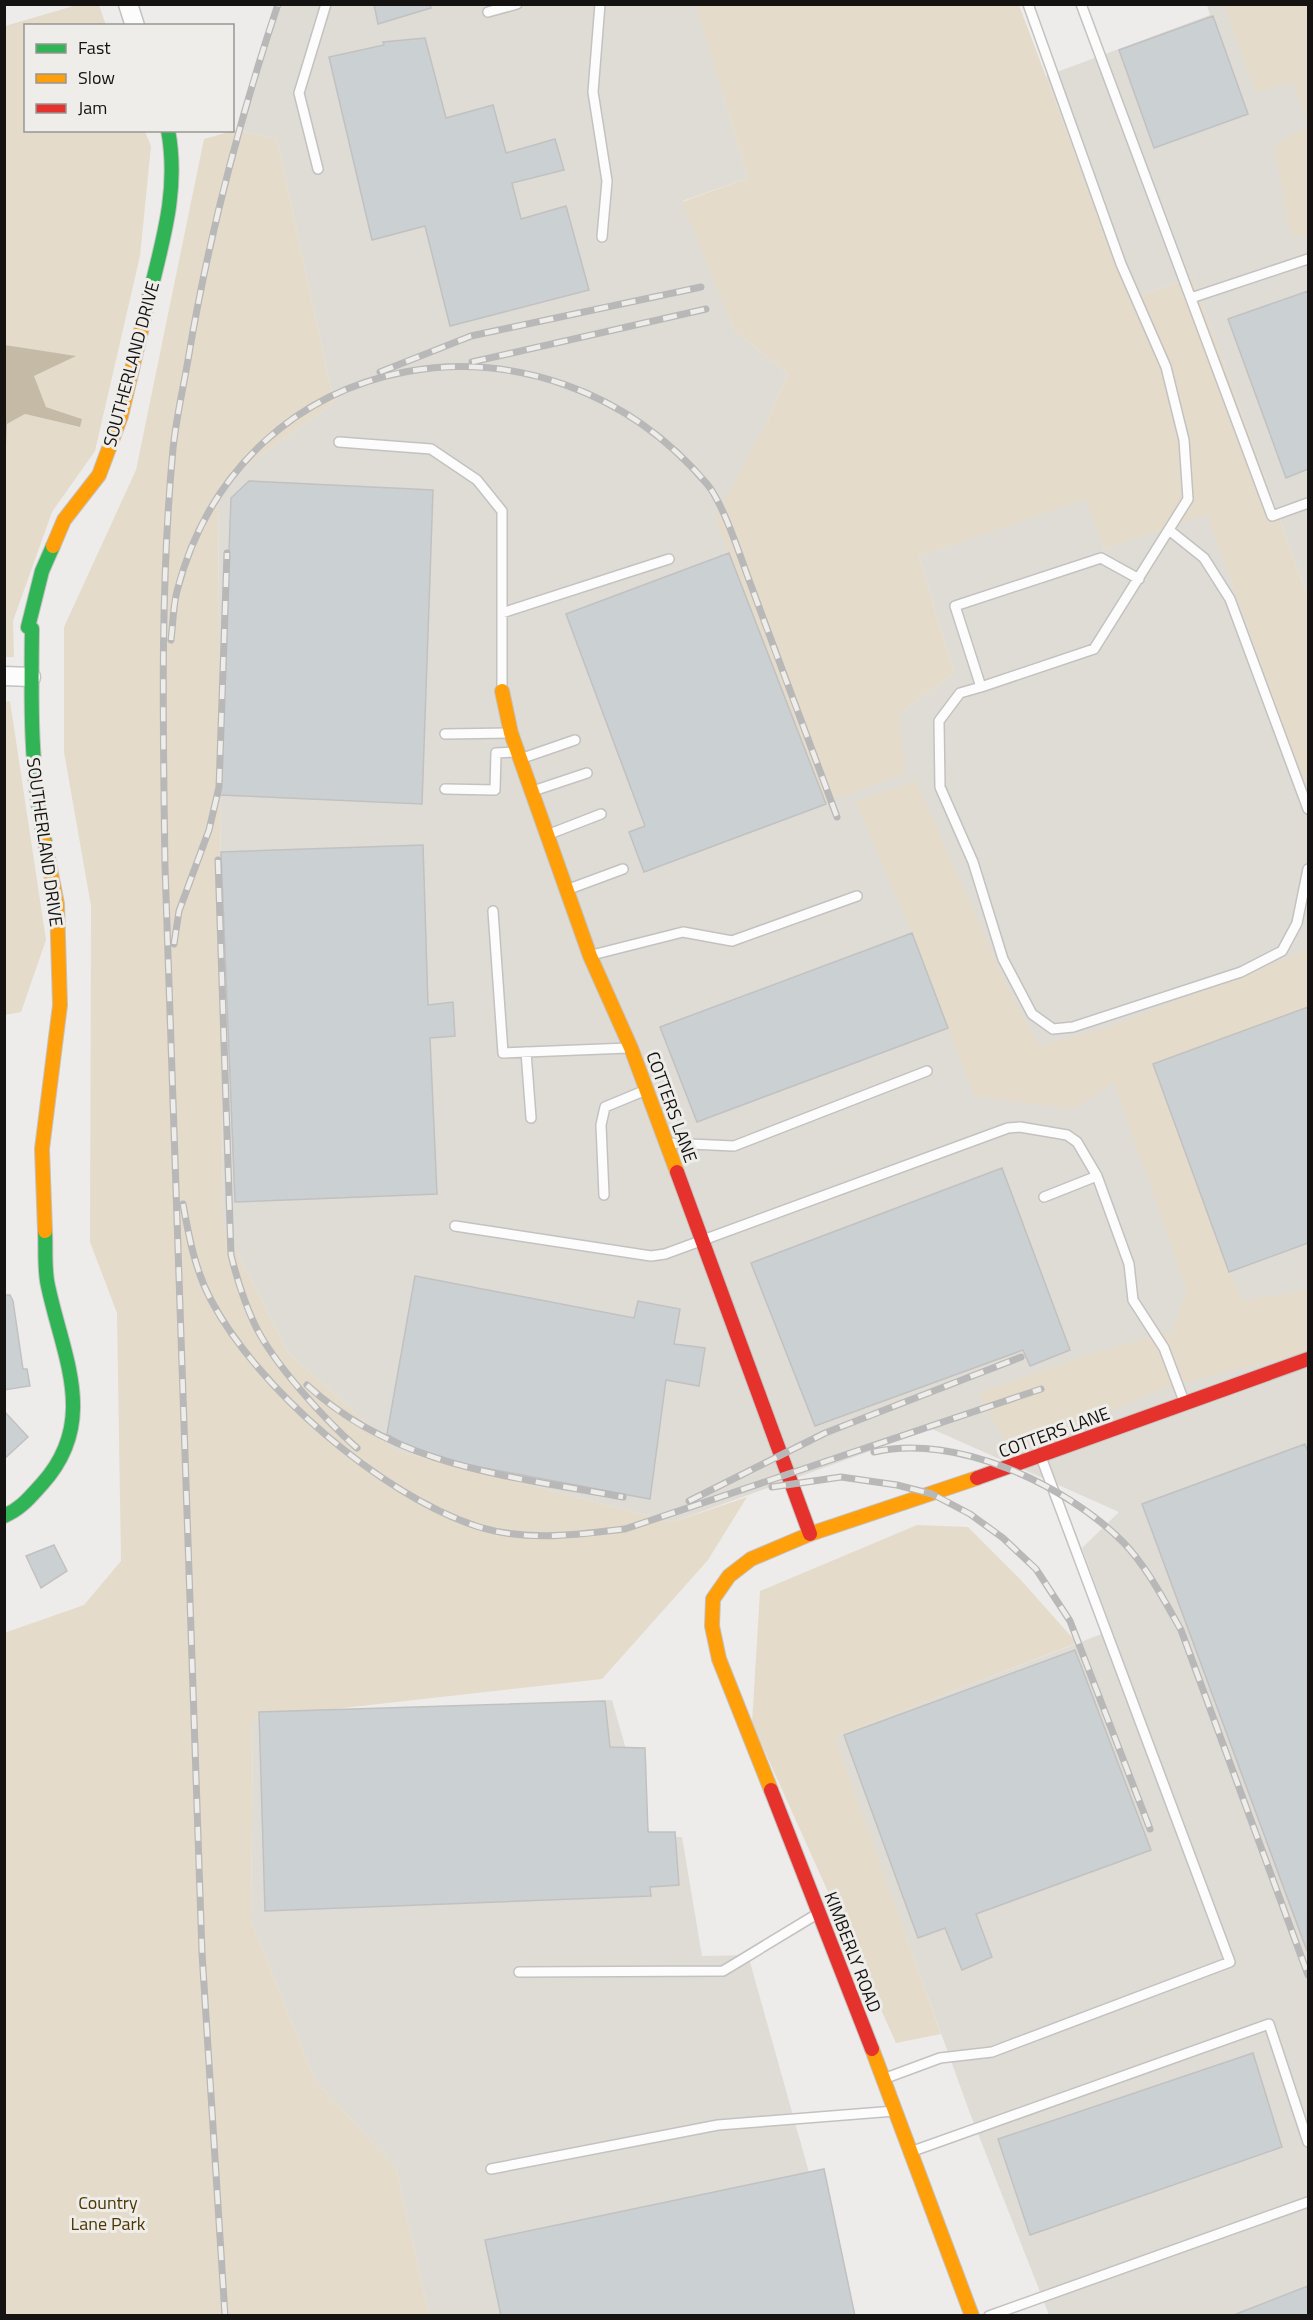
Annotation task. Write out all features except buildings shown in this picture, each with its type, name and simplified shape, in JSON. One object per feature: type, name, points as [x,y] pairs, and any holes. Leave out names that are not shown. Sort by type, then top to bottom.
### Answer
[{"type":"street","points":[[128,4],[134,24]]},
{"type":"street","name":"SOUTHERLAND DRIVE","points":[[4,1516],[18,1510],[47,1478],[69,1442],[74,1387],[47,1283],[42,1149],[60,1005],[57,904],[38,810],[31,731],[32,629],[28,627],[42,571],[64,520],[99,475],[121,416],[173,194],[173,156],[168,132]]},
{"type":"street","points":[[4,676],[32,677]]},
{"type":"street","name":"COTTERS LANE","points":[[502,691],[511,733],[590,956],[631,1048],[810,1534]]},
{"type":"street","name":"COTTERS LANE","points":[[713,1599],[729,1576],[751,1559],[810,1534],[1041,1457],[1308,1359]]},
{"type":"street","name":"KIMBERLY ROAD","points":[[713,1599],[712,1626],[719,1659],[884,2079],[972,2316]]},
{"type":"lane","points":[[318,169],[299,93],[326,4]]},
{"type":"lane","points":[[488,12],[517,4]]},
{"type":"lane","points":[[600,4],[593,92],[606,181],[602,237]]},
{"type":"lane","points":[[1028,4],[1121,264],[1166,367],[1184,440],[1188,499],[1094,649],[960,693],[939,721],[940,787],[973,862],[1004,959],[1032,1014],[1053,1029],[1073,1027],[1241,972],[1282,951],[1297,923],[1308,868]]},
{"type":"lane","points":[[1081,4],[1272,516],[1308,503]]},
{"type":"lane","points":[[1191,298],[1308,259]]},
{"type":"lane","points":[[339,442],[431,449],[477,480],[502,512],[502,691]]},
{"type":"lane","points":[[1169,530],[1204,558],[1230,599],[1308,809]]},
{"type":"lane","points":[[981,687],[955,606],[1101,558],[1139,579]]},
{"type":"lane","points":[[501,613],[669,559]]},
{"type":"lane","points":[[445,734],[511,733]]},
{"type":"lane","points":[[445,789],[495,790],[496,753],[519,755],[575,740]]},
{"type":"lane","points":[[531,792],[587,773]]},
{"type":"lane","points":[[547,835],[601,814]]},
{"type":"lane","points":[[567,890],[622,868]]},
{"type":"lane","points":[[590,956],[683,932],[732,941],[856,896]]},
{"type":"lane","points":[[493,911],[503,1053],[631,1048]]},
{"type":"lane","points":[[526,1053],[531,1118]]},
{"type":"lane","points":[[666,1143],[734,1146],[927,1071]]},
{"type":"lane","points":[[604,1195],[601,1125],[605,1107],[646,1090]]},
{"type":"lane","points":[[455,1226],[651,1256],[665,1254],[1008,1128],[1020,1127],[1067,1135],[1077,1142],[1096,1176],[1129,1264],[1133,1300],[1164,1348],[1185,1404]]},
{"type":"lane","points":[[1044,1197],[1096,1176]]},
{"type":"lane","points":[[884,2079],[940,2058],[992,2052],[1230,1962],[1041,1457]]},
{"type":"lane","points":[[519,1972],[723,1971],[819,1913]]},
{"type":"lane","points":[[910,2152],[1269,2024],[1308,2142]]},
{"type":"lane","points":[[491,2169],[718,2125],[895,2111]]},
{"type":"lane","points":[[989,2316],[1308,2202]]},
{"type":"shaded area","points":[[696,4],[748,178],[683,201],[734,330],[788,374],[767,422],[899,714],[954,673],[919,556],[1087,498],[1104,549],[1207,513],[1308,795],[1308,2315],[1049,2315],[968,2108],[834,1737],[1112,1630],[1082,1548],[1119,1512],[932,1429],[673,1522],[397,1451],[287,1351],[223,1224],[218,486],[334,403],[277,139],[236,130],[280,5]]},
{"type":"shaded area","points":[[1207,5],[1308,5],[1308,598],[1193,277],[1130,299],[1046,76],[1210,15]]},
{"type":"shaded area","points":[[5,345],[76,356],[34,376],[46,407],[82,419],[80,427],[25,414],[7,424],[5,467]]},
{"type":"shaded area","points":[[612,1700],[651,1837],[682,1837],[702,1956],[748,1955],[849,2315],[429,2315],[396,2168],[315,2080],[251,1920],[253,1718]]},
{"type":"green space","points":[[77,5],[99,5],[106,24],[24,24],[24,132],[145,132],[151,146],[140,256],[95,451],[52,512],[13,621],[14,657],[5,657],[4,467],[7,424],[25,414],[79,427],[82,419],[46,407],[33,376],[74,356],[5,345],[5,26]]},
{"type":"green space","points":[[696,5],[1019,5],[1130,299],[1193,277],[1308,598],[1308,795],[1207,514],[1104,549],[1086,499],[919,556],[954,673],[899,714],[906,773],[825,803],[715,517],[767,422],[788,374],[734,330],[682,202],[748,178]]},
{"type":"green space","points":[[1224,5],[1308,5],[1308,124],[1293,81],[1256,93]]},
{"type":"green space","points":[[1308,126],[1308,235],[1291,237],[1274,145]]},
{"type":"green space","name":"Country Lane Park","points":[[234,131],[277,139],[334,403],[218,486],[223,1224],[287,1351],[397,1451],[673,1522],[747,1497],[708,1560],[602,1679],[253,1718],[251,1920],[315,2080],[396,2168],[429,2315],[5,2315],[4,1633],[84,1605],[121,1561],[117,1313],[90,1242],[91,906],[64,752],[64,627],[136,470],[204,139]]},
{"type":"green space","points":[[10,701],[46,940],[21,1012],[5,1015],[4,702]]},
{"type":"green space","points":[[916,781],[1012,997],[1040,1046],[1106,1028],[1308,950],[1308,1007],[1153,1064],[1229,1272],[1244,1301],[1308,1289],[1308,1351],[1161,1389],[1011,1453],[979,1393],[1075,1359],[1172,1331],[1187,1291],[1114,1082],[1074,1109],[974,1096],[912,933],[855,801]]},
{"type":"green space","points":[[917,1525],[968,1527],[1019,1578],[1077,1643],[835,1737],[941,2034],[896,2043],[752,1723],[760,1591]]},
{"type":"railway","points":[[225,2316],[202,1953],[165,866],[164,605],[173,449],[196,315],[226,180],[250,92],[278,4]]},
{"type":"railway","points":[[380,372],[471,336],[701,287]]},
{"type":"railway","points":[[472,362],[706,309]]},
{"type":"railway","points":[[171,640],[177,591],[212,507],[265,442],[331,396],[406,372],[486,368],[565,385],[641,423],[707,484],[713,493],[732,534],[837,817]]},
{"type":"railway","points":[[174,944],[179,911],[209,830],[219,787],[227,553]]},
{"type":"railway","points":[[218,860],[231,1255],[244,1299],[263,1340],[301,1390],[357,1448]]},
{"type":"railway","points":[[183,1204],[190,1241],[205,1289],[232,1334],[290,1402],[362,1464],[401,1490],[439,1511],[494,1531],[550,1536],[625,1529],[1041,1389]]},
{"type":"railway","points":[[689,1501],[825,1433],[1021,1357]]},
{"type":"railway","points":[[307,1385],[341,1412],[378,1434],[416,1451],[496,1474],[623,1497]]},
{"type":"railway","points":[[874,1452],[906,1448],[939,1450],[974,1457],[1008,1468],[1072,1501],[1099,1521],[1132,1552],[1155,1584],[1181,1630],[1308,1975]]},
{"type":"railway","points":[[772,1487],[841,1477],[897,1485],[932,1494],[970,1514],[1003,1538],[1036,1569],[1070,1621],[1150,1829]]},
{"type":"traffic: fast","points":[[146,310],[170,199],[172,176],[168,132]]},
{"type":"traffic: fast","points":[[45,843],[36,790],[32,710],[32,629],[28,627],[42,571],[53,546]]},
{"type":"traffic: fast","points":[[4,1516],[29,1498],[59,1460],[69,1436],[73,1412],[68,1363],[47,1279],[45,1231]]},
{"type":"traffic: slow","points":[[53,546],[64,520],[99,475],[121,416],[146,310]]},
{"type":"traffic: slow","points":[[502,691],[511,733],[590,956],[631,1048],[677,1172]]},
{"type":"traffic: slow","points":[[45,843],[57,904],[60,1005],[42,1149],[45,1231]]},
{"type":"traffic: slow","points":[[771,1790],[719,1659],[712,1626],[713,1599],[729,1576],[751,1559],[810,1534],[977,1478]]},
{"type":"traffic: slow","points":[[872,2049],[972,2316]]},
{"type":"traffic: jam","points":[[677,1172],[810,1534]]},
{"type":"traffic: jam","points":[[977,1478],[1308,1359]]},
{"type":"traffic: jam","points":[[771,1790],[872,2049]]}]
